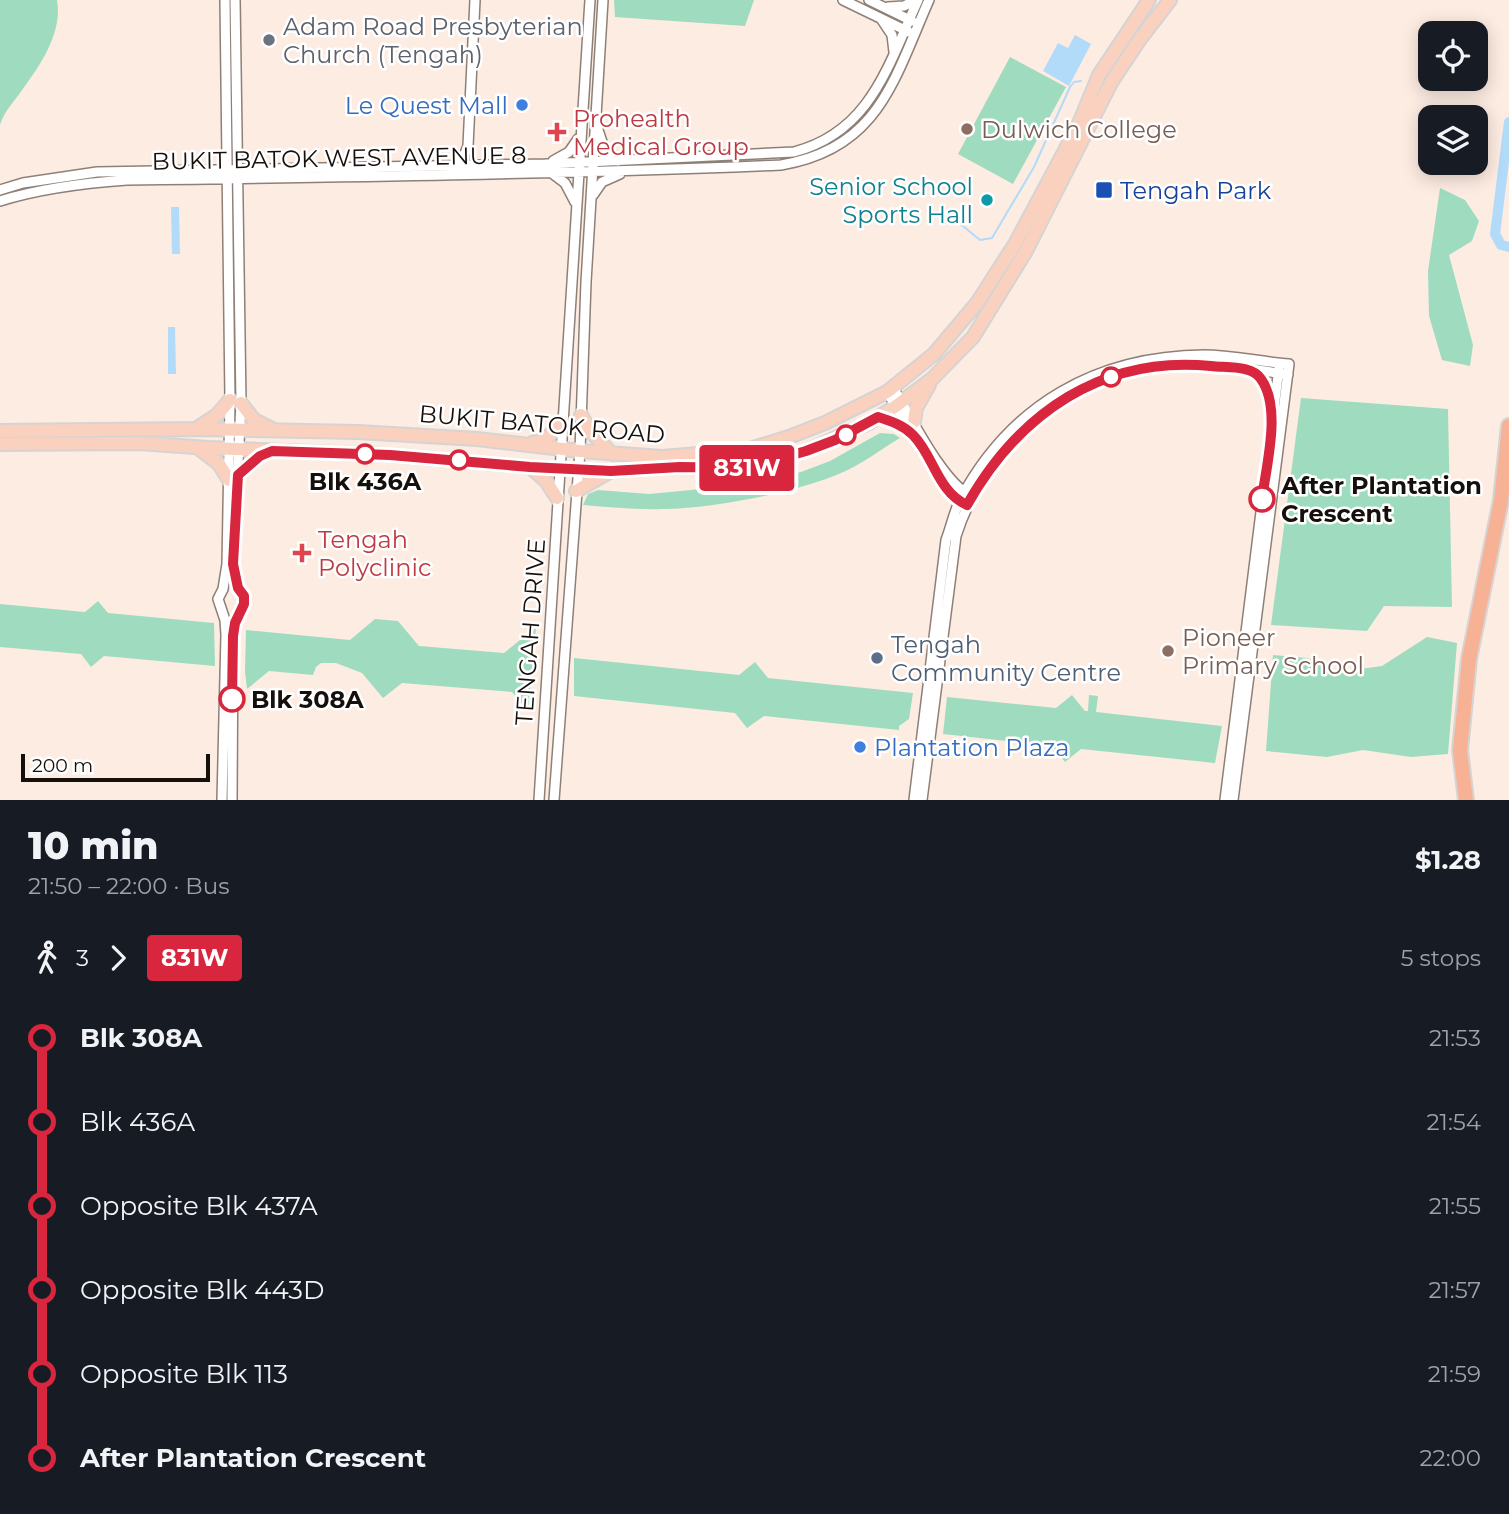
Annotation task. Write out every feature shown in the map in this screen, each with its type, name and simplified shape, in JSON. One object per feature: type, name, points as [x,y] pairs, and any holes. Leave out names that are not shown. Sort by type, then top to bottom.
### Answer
[{"type":"highway","points":[[1466,800],[1460,750],[1469,659],[1502,500],[1509,426]]},
{"type":"main road","name":"BUKIT BATOK ROAD","points":[[0,430],[235,429],[391,433],[477,439],[580,452],[662,457],[747,450],[825,423],[890,390],[934,354],[977,303],[1034,209],[1078,126],[1099,75],[1149,0]]},
{"type":"main road","name":"BUKIT BATOK ROAD","points":[[0,444],[106,442],[390,455],[611,471],[680,467],[748,468],[835,440],[899,404],[932,379],[973,337],[1026,251],[1112,81],[1170,0]]},
{"type":"main road","points":[[878,417],[914,429],[916,408],[932,379]]},
{"type":"main road","points":[[196,429],[236,402],[254,420],[274,430]]},
{"type":"main road","points":[[581,415],[591,432],[612,454]]},
{"type":"main road","points":[[524,445],[546,439],[562,422]]},
{"type":"main road","points":[[390,455],[385,444],[391,433]]},
{"type":"main road","points":[[477,439],[485,451],[477,462]]},
{"type":"main road","points":[[196,447],[233,477],[260,456],[272,451]]},
{"type":"main road","points":[[530,467],[547,481],[557,498]]},
{"type":"main road","points":[[576,491],[611,471]]},
{"type":"street","points":[[225,0],[227,173],[236,402]]},
{"type":"street","points":[[222,800],[226,635],[225,620],[218,599],[223,589],[227,564],[236,402],[239,173],[234,0]]},
{"type":"street","points":[[455,164],[464,156],[468,146],[475,0]]},
{"type":"street","name":"TENGAH DRIVE","points":[[539,800],[590,0]]},
{"type":"street","name":"TENGAH DRIVE","points":[[554,800],[579,469],[592,172],[603,0]]},
{"type":"street","points":[[843,0],[909,32]]},
{"type":"street","points":[[873,2],[897,7],[917,0]]},
{"type":"street","name":"BUKIT BATOK WEST AVENUE 8","points":[[239,173],[455,164],[545,164],[592,172],[781,165],[799,162],[829,151],[864,126],[889,94],[917,0]]},
{"type":"street","name":"BUKIT BATOK WEST AVENUE 8","points":[[0,190],[39,180],[97,172],[553,174],[593,162],[781,154],[807,149],[830,139],[853,122],[872,97],[894,54],[909,32],[919,24],[929,0]]},
{"type":"street","points":[[873,2],[919,24]]},
{"type":"street","points":[[878,17],[890,30],[894,54]]},
{"type":"street","points":[[595,118],[603,145],[618,161]]},
{"type":"street","points":[[545,164],[569,152],[580,134]]},
{"type":"street","points":[[468,146],[478,164]]},
{"type":"street","points":[[591,201],[602,182],[628,171]]},
{"type":"street","name":"BUKIT BATOK WEST AVENUE 8","points":[[0,201],[92,183],[227,173]]},
{"type":"street","points":[[553,174],[565,183],[576,206]]},
{"type":"street","points":[[39,180],[36,186],[41,191]]},
{"type":"street","points":[[922,800],[946,540],[990,455],[1025,416],[1048,399],[1093,374],[1135,362],[1206,355],[1284,369],[1236,740],[1225,800]]},
{"type":"street","points":[[890,390],[914,429],[966,499]]},
{"type":"street","points":[[232,800],[233,636],[235,623],[244,604],[244,596],[238,588],[233,564],[233,477]]},
{"type":"street","points":[[223,589],[238,588]]},
{"type":"street","points":[[914,800],[943,594]]},
{"type":"street","points":[[1233,800],[1236,740]]},
{"type":"green space","points":[[0,0],[57,0],[58,13],[48,50],[0,125]]},
{"type":"green space","points":[[614,0],[754,0],[745,26],[615,17]]},
{"type":"green space","points":[[1010,57],[1066,87],[1013,184],[958,154]]},
{"type":"green space","points":[[1440,188],[1465,200],[1479,221],[1472,241],[1449,255],[1473,345],[1470,366],[1442,360],[1429,316],[1428,271]]},
{"type":"green space","points":[[1301,398],[1448,409],[1452,607],[1384,606],[1367,631],[1271,625]]},
{"type":"green space","points":[[880,433],[894,434],[900,438],[841,473],[778,493],[729,503],[682,508],[643,509],[583,505],[588,494],[598,490],[649,494],[712,488],[801,472],[830,461]]},
{"type":"green space","points":[[98,601],[108,613],[214,623],[215,666],[104,656],[91,667],[81,654],[0,647],[0,604],[85,612]]},
{"type":"green space","points":[[375,619],[398,621],[419,646],[504,653],[536,627],[528,711],[512,692],[402,683],[383,698],[362,673],[336,663],[321,663],[313,675],[269,671],[247,689],[246,630],[350,640]]},
{"type":"green space","points":[[1427,637],[1457,643],[1448,754],[1411,757],[1363,750],[1327,757],[1266,751],[1273,655],[1307,658],[1338,672],[1382,666]]},
{"type":"green space","points":[[574,658],[739,675],[755,662],[768,678],[913,693],[909,719],[899,726],[899,730],[764,716],[747,728],[735,713],[574,696]]},
{"type":"green space","points":[[1072,695],[1085,711],[1088,711],[1089,695],[1098,696],[1096,712],[1222,726],[1215,763],[1081,749],[1065,762],[1052,746],[943,734],[947,697],[1056,708]]},
{"type":"water","points":[[1075,35],[1091,44],[1069,86],[1043,71],[1058,43],[1068,48]]},
{"type":"water","points":[[171,207],[179,207],[180,254],[172,254]]},
{"type":"water","points":[[168,327],[175,327],[176,374],[168,374]]},
{"type":"waterway","points":[[952,217],[980,240],[992,238],[1034,167],[1070,87],[1074,82],[1081,81]]},
{"type":"waterway","points":[[1509,122],[1495,234],[1501,245],[1509,247]]},
{"type":"bus line","name":"831W","points":[[232,699],[233,636],[235,623],[244,604],[244,596],[238,588],[233,564],[238,475],[260,456],[272,451],[390,455],[611,471],[680,467],[748,468],[835,440],[878,417],[896,422],[914,436],[951,495],[967,505],[995,459],[1012,440],[1030,422],[1076,391],[1097,381],[1136,369],[1206,365],[1252,370],[1261,377],[1270,402],[1272,419],[1262,499]]},
{"type":"place","name":"Adam Road Presbyterian Church (Tengah)","points":[[269,40]]},
{"type":"place","name":"Le Quest Mall","points":[[522,105]]},
{"type":"place","name":"Dulwich College","points":[[967,129]]},
{"type":"place","name":"Prohealth Medical Group","points":[[557,132]]},
{"type":"place","name":"Tengah Park","points":[[1104,190]]},
{"type":"place","name":"Senior School Sports Hall","points":[[987,200]]},
{"type":"place","name":"Blk 436A","points":[[365,454]]},
{"type":"place","name":"After Plantation Crescent","points":[[1262,499]]},
{"type":"place","name":"Tengah Polyclinic","points":[[302,553]]},
{"type":"place","name":"Pioneer Primary School","points":[[1168,651]]},
{"type":"place","name":"Tengah Community Centre","points":[[877,658]]},
{"type":"place","name":"Blk 308A","points":[[232,699]]},
{"type":"place","name":"Plantation Plaza","points":[[860,747]]}]
